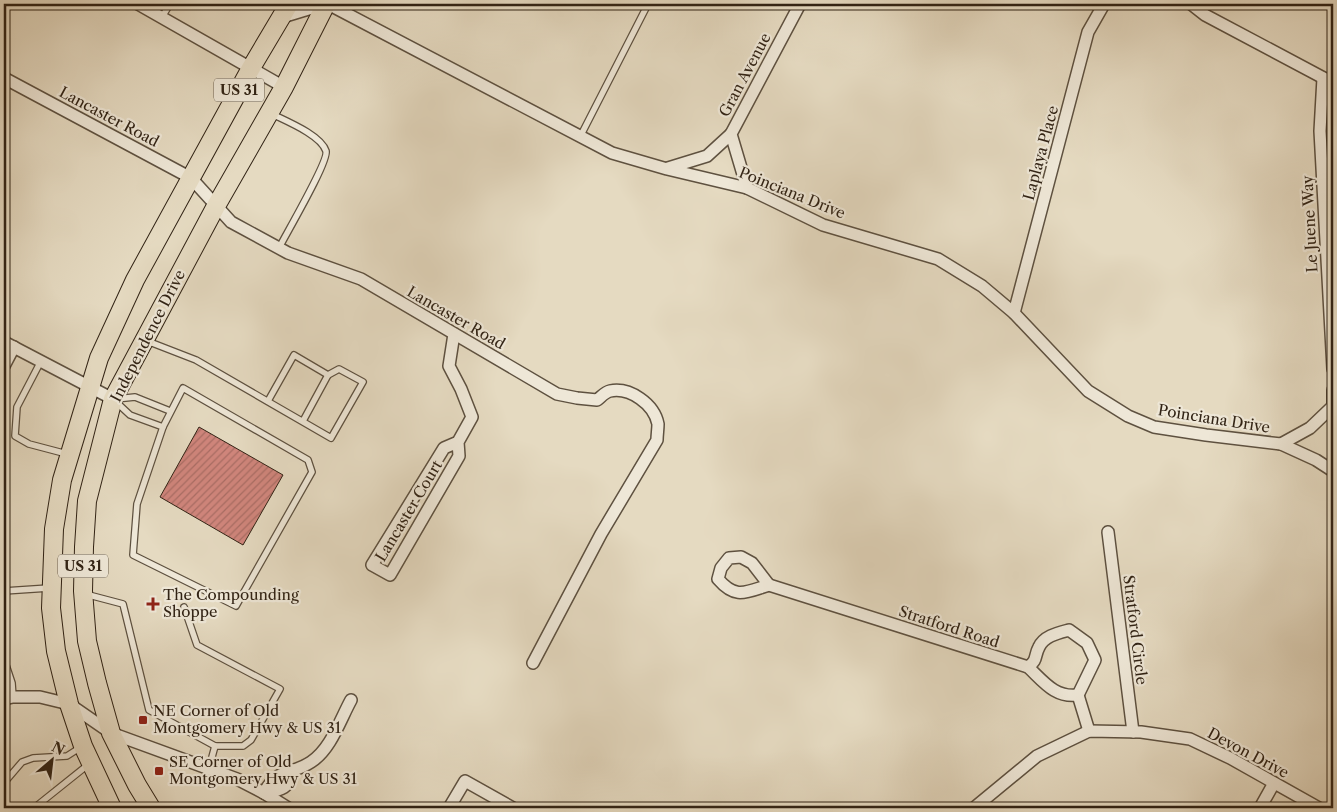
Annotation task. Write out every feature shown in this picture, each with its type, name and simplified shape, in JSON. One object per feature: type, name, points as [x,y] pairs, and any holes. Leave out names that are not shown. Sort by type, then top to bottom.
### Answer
[{"type":"main road","name":"Independence Drive","points":[[151,808],[111,734],[87,641],[83,594],[84,547],[88,500],[96,463],[114,399],[216,206],[284,87],[326,4]]},
{"type":"main road","name":"Independence Drive","points":[[109,807],[83,746],[69,704],[56,651],[51,608],[54,529],[62,480],[99,358],[135,280],[284,11]]},
{"type":"street","points":[[138,4],[284,87]]},
{"type":"street","points":[[284,11],[326,4]]},
{"type":"street","name":"Poinciana Drive","points":[[326,4],[612,153],[667,169],[747,188],[824,225],[938,259],[982,286],[1014,313],[1088,391],[1128,416],[1154,427],[1280,444],[1316,460],[1333,471]]},
{"type":"street","name":"Gran Avenue","points":[[667,169],[707,156],[731,134],[800,4]]},
{"type":"street","name":"Laplaya Place","points":[[1014,313],[1088,32],[1104,4]]},
{"type":"street","points":[[1191,4],[1205,15],[1328,80]]},
{"type":"street","name":"Lancaster Road","points":[[4,78],[191,178],[231,222],[288,253],[361,279],[558,394],[597,400],[608,392],[623,391],[638,396],[651,409],[658,424],[657,440],[600,534],[534,663]]},
{"type":"street","name":"Le Juene Way","points":[[1328,80],[1320,130],[1333,369]]},
{"type":"street","name":"Gran Avenue","points":[[731,134],[747,188]]},
{"type":"street","name":"Lancaster Court","points":[[454,334],[449,366],[472,417],[458,442],[459,456],[390,575],[372,565],[444,448],[458,442]]},
{"type":"street","points":[[4,366],[9,344],[114,399]]},
{"type":"street","points":[[1333,390],[1333,408]]},
{"type":"street","name":"Poinciana Drive","points":[[1280,444],[1310,428],[1333,408]]},
{"type":"street","points":[[413,498],[430,507]]},
{"type":"street","name":"Stratford Circle","points":[[1108,532],[1133,732]]},
{"type":"street","name":"Stratford Road","points":[[769,585],[1028,668],[1051,689],[1066,697],[1078,695]]},
{"type":"street","points":[[1028,668],[1034,662],[1039,646],[1052,635],[1069,630],[1087,643],[1095,660],[1078,695],[1089,731]]},
{"type":"street","points":[[9,698],[40,697],[69,704],[111,734],[237,779],[264,793],[283,807]]},
{"type":"street","points":[[264,793],[270,781],[283,772],[294,770],[310,762],[320,754],[335,731],[350,700]]},
{"type":"street","name":"Devon Drive","points":[[974,808],[1037,756],[1089,731],[1133,732],[1190,739],[1230,758],[1319,808]]},
{"type":"street","points":[[449,808],[465,780],[513,808]]},
{"type":"street","points":[[1260,808],[1274,783]]},
{"type":"lane","points":[[162,17],[170,4]]},
{"type":"lane","points":[[580,137],[648,4]]},
{"type":"lane","points":[[269,112],[307,132],[325,148],[327,156],[279,248]]},
{"type":"lane","points":[[145,341],[196,360],[331,438],[363,382],[339,369],[328,375],[303,421]]},
{"type":"lane","points":[[268,401],[294,355],[328,375]]},
{"type":"lane","points":[[41,362],[18,407],[15,436],[29,444],[69,454]]},
{"type":"lane","points":[[183,388],[308,460],[312,472],[236,606],[133,555],[137,504],[170,411],[183,388]]},
{"type":"lane","points":[[114,399],[135,397],[170,411]]},
{"type":"lane","points":[[114,399],[130,415],[163,427]]},
{"type":"lane","points":[[4,591],[52,588]]},
{"type":"lane","points":[[83,594],[123,604],[149,710],[215,746],[243,746],[251,740],[280,689],[197,645],[184,607]]},
{"type":"lane","points":[[4,659],[12,683],[9,698]]},
{"type":"lane","points":[[4,783],[22,762],[33,758],[68,756],[83,746]]},
{"type":"lane","points":[[209,768],[215,746]]},
{"type":"lane","points":[[34,808],[91,763]]},
{"type":"building","points":[[199,427],[283,475],[243,545],[160,497]]},
{"type":"place","name":"The Compounding Shoppe","points":[[153,604]]},
{"type":"place","name":"NE Corner of Old Montgomery Hwy & US 31","points":[[143,720]]},
{"type":"place","name":"SE Corner of Old Montgomery Hwy & US 31","points":[[159,771]]}]
